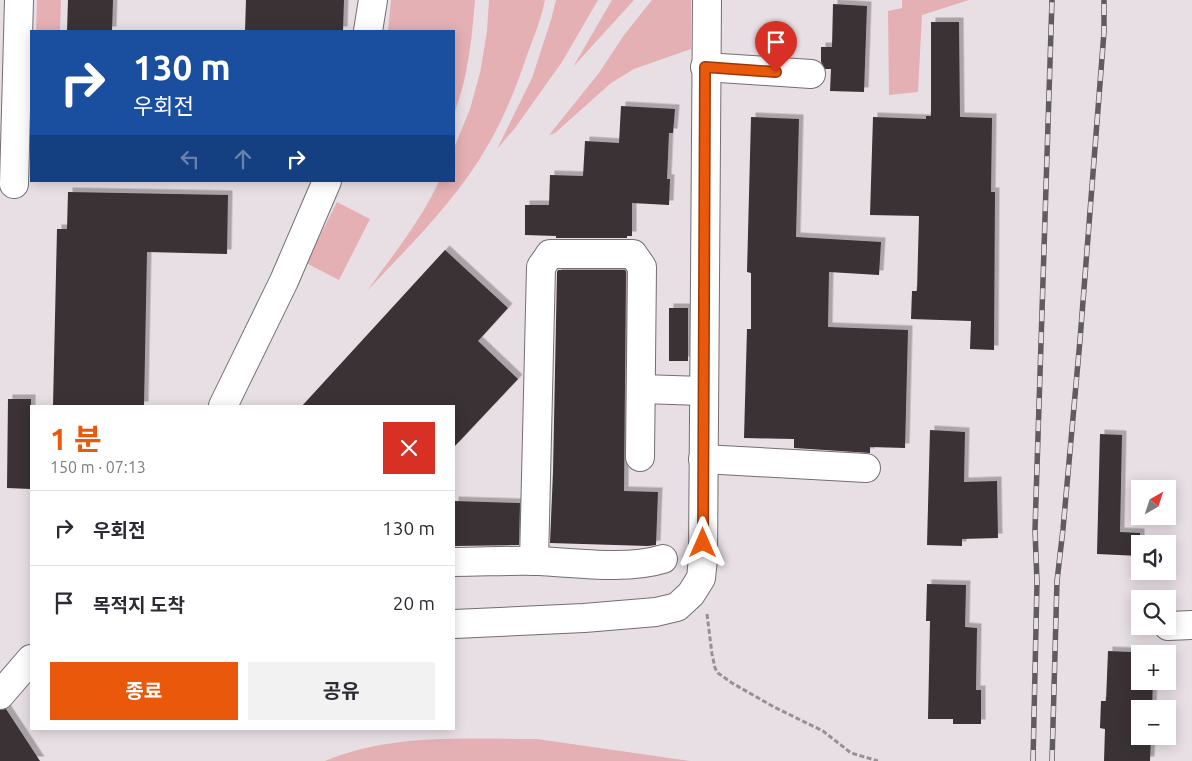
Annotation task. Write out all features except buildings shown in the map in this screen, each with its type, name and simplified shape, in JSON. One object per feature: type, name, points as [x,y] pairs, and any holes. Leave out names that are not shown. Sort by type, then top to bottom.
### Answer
[{"type":"lane","points":[[15,181],[19,0]]},
{"type":"lane","points":[[368,30],[373,0]]},
{"type":"lane","points":[[455,624],[584,618],[656,612],[677,606],[691,594],[701,578],[703,559],[705,67],[707,0]]},
{"type":"lane","points":[[705,67],[811,74]]},
{"type":"lane","points":[[223,405],[284,281],[327,182]]},
{"type":"lane","points":[[534,561],[541,267],[550,254],[633,254],[642,267],[640,457]]},
{"type":"lane","points":[[641,389],[703,392]]},
{"type":"lane","points":[[703,459],[866,468]]},
{"type":"lane","points":[[455,562],[534,561],[611,564],[650,563],[663,559]]},
{"type":"lane","points":[[1176,626],[1192,625]]},
{"type":"lane","points":[[0,695],[30,660]]},
{"type":"path","points":[[691,594],[707,613],[715,668],[718,673],[766,702],[823,731],[851,753],[878,761]]},
{"type":"shaded area","points":[[37,0],[61,0],[60,30],[36,30]]},
{"type":"shaded area","points":[[391,0],[475,0],[466,72],[455,111],[455,30],[388,30]]},
{"type":"shaded area","points":[[489,0],[545,0],[537,29],[509,103],[476,165],[432,221],[367,291],[415,224],[439,182],[455,182],[455,146],[470,109],[480,73],[487,31]]},
{"type":"shaded area","points":[[556,0],[598,0],[562,62],[515,128],[497,149],[532,78]]},
{"type":"shaded area","points":[[612,0],[634,0],[573,67]]},
{"type":"shaded area","points":[[652,0],[691,0],[691,49],[634,69],[611,83],[555,133],[549,135],[599,73],[624,35]]},
{"type":"shaded area","points":[[902,0],[969,0],[922,15],[918,92],[889,95],[888,11],[902,8]]},
{"type":"shaded area","points":[[337,202],[370,219],[339,280],[306,263]]},
{"type":"shaded area","points":[[457,739],[537,739],[690,761],[325,761],[350,752],[403,742]]},
{"type":"railway","points":[[1033,761],[1037,582],[1035,530],[1052,0]]},
{"type":"railway","points":[[1052,761],[1057,581],[1080,340],[1104,32],[1104,0]]},
{"type":"route","points":[[703,543],[705,67],[776,72]]}]
